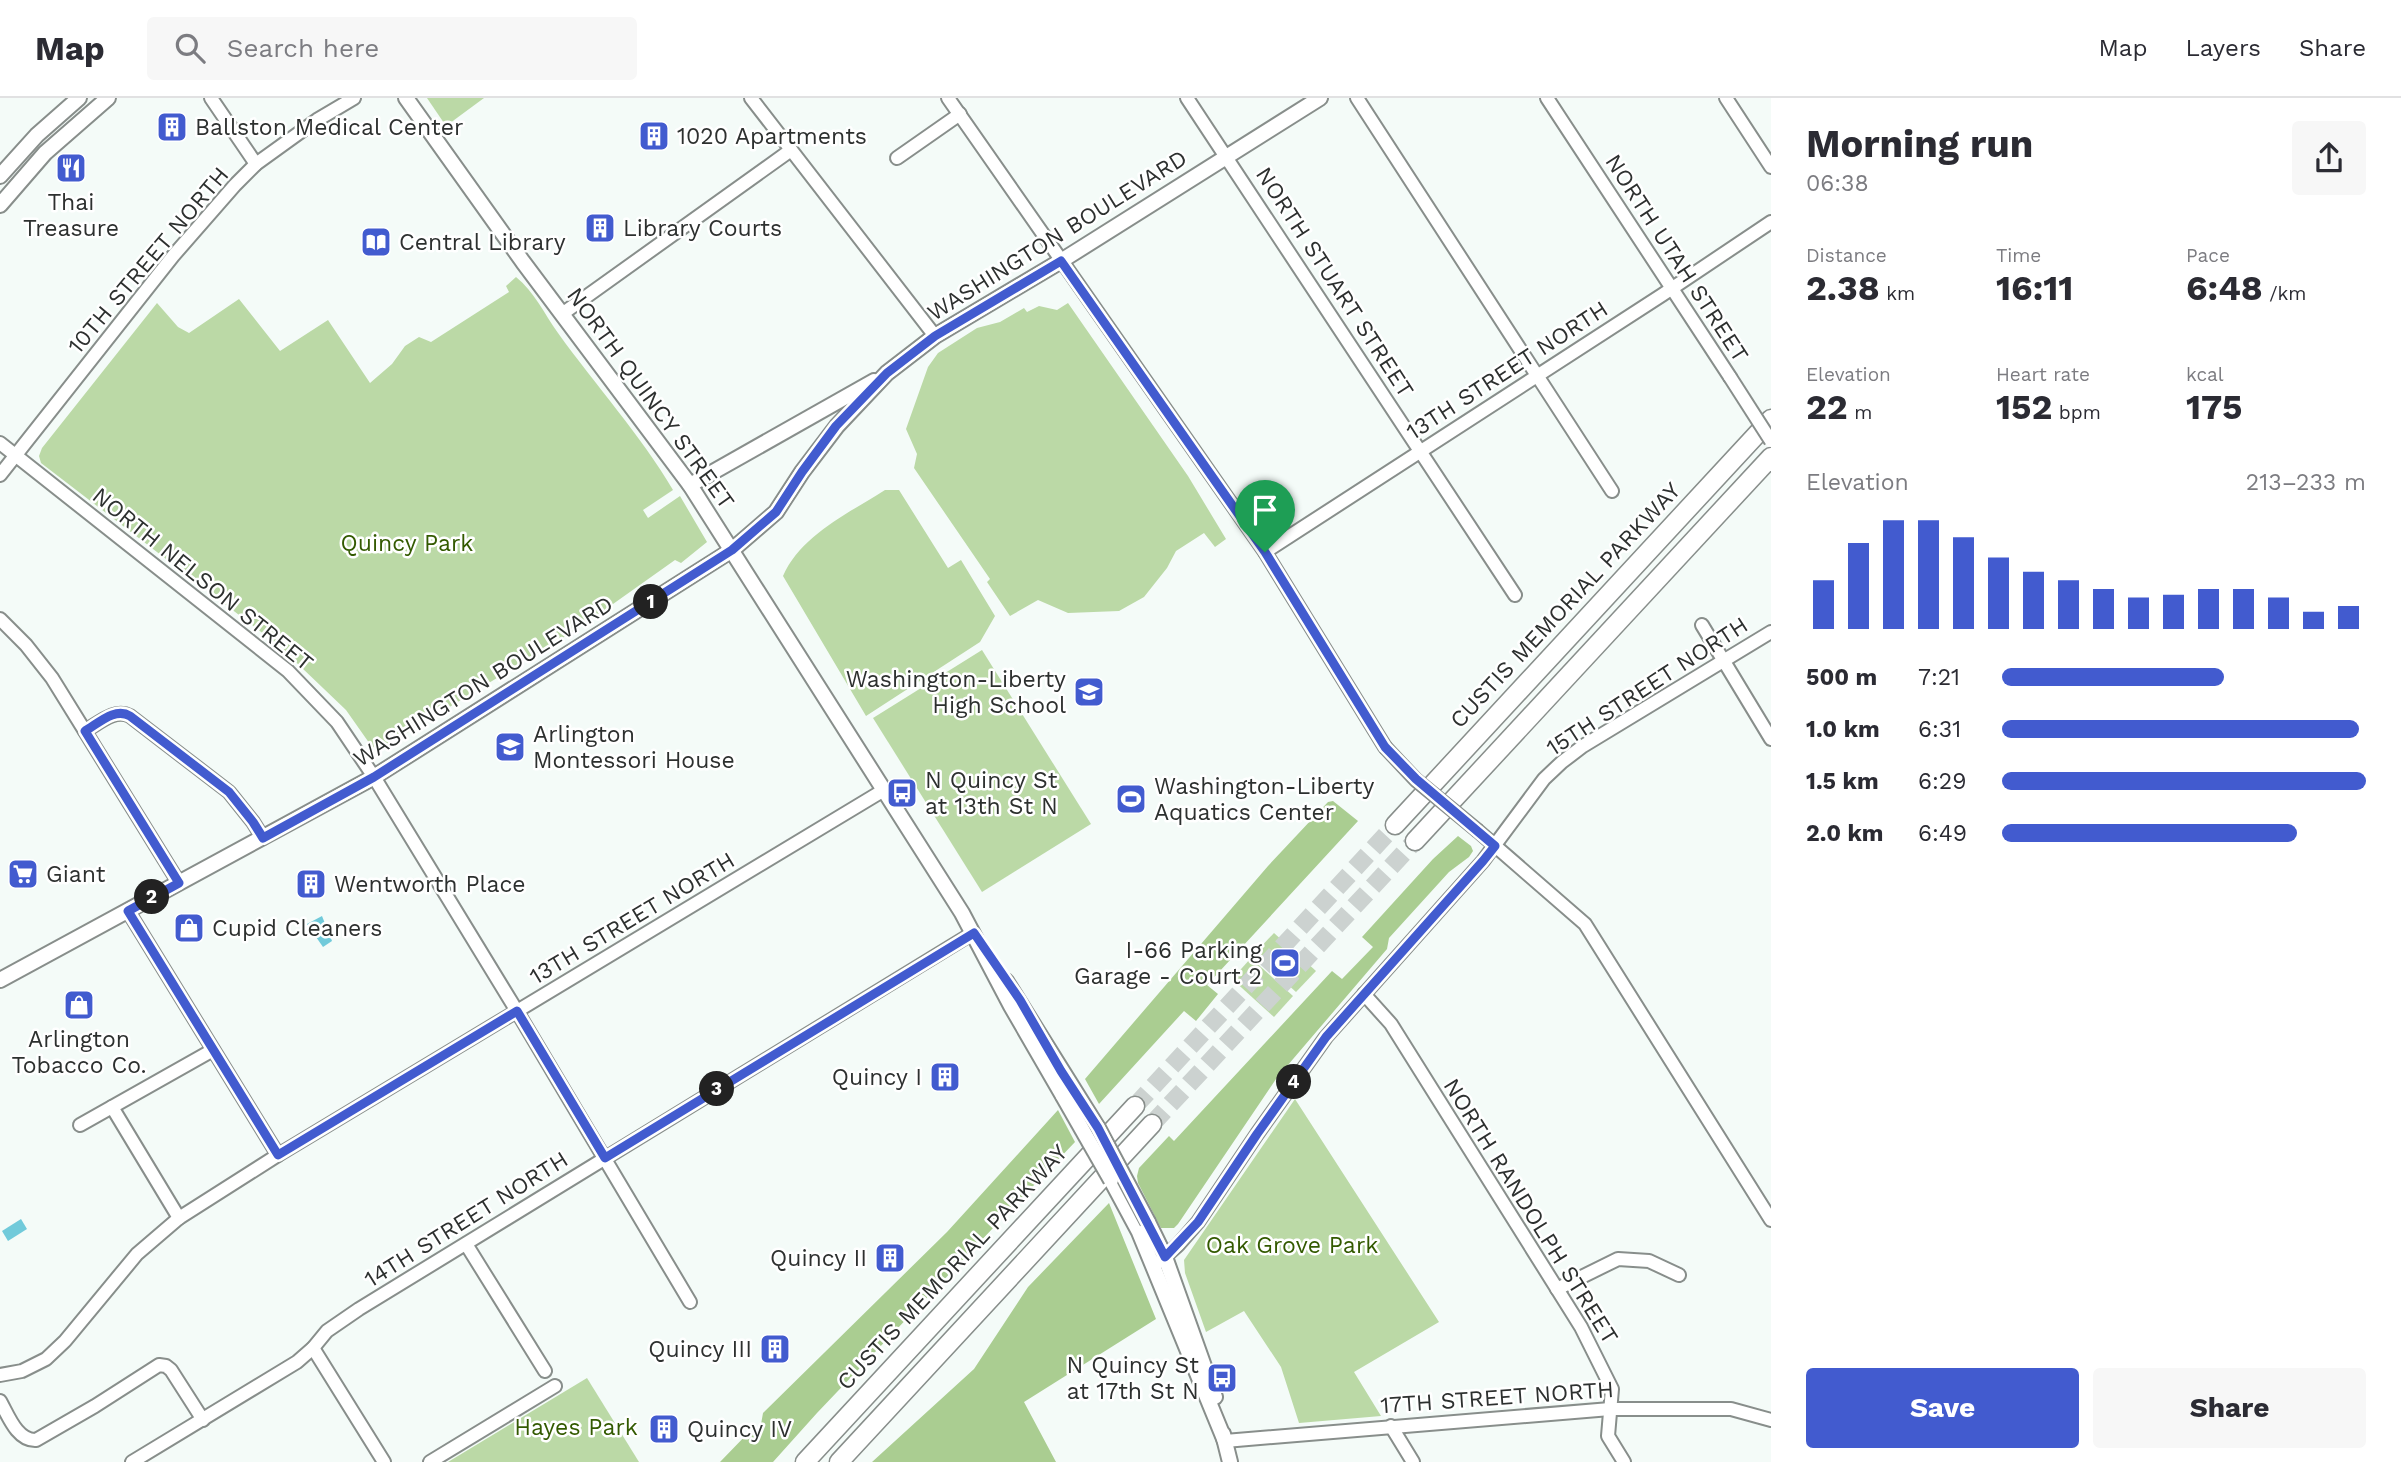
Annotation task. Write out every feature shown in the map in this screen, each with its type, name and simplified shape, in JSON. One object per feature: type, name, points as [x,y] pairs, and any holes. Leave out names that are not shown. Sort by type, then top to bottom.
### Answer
[{"type":"highway","name":"CUSTIS MEMORIAL PARKWAY","points":[[1395,825],[1771,419]]},
{"type":"highway","points":[[1415,841],[1771,457]]},
{"type":"highway","points":[[1716,516],[1771,468]]},
{"type":"highway","name":"CUSTIS MEMORIAL PARKWAY","points":[[805,1462],[1135,1106]]},
{"type":"highway","points":[[839,1462],[1152,1124]]},
{"type":"main road","points":[[0,176],[37,135],[79,98]]},
{"type":"main road","points":[[0,205],[45,153],[108,98]]},
{"type":"main road","name":"NORTH QUINCY STREET","points":[[406,98],[690,485],[974,933],[1011,1006],[1067,1092],[1098,1128],[1144,1227],[1165,1257],[1214,1393],[1230,1462]]},
{"type":"main road","name":"WASHINGTON BOULEVARD","points":[[0,980],[374,777],[732,550],[776,512],[836,426],[887,373],[935,336],[1061,261],[1320,98]]},
{"type":"main road","points":[[690,485],[887,373]]},
{"type":"main road","name":"NORTH QUINCY STREET","points":[[1144,1227],[1154,1267],[1225,1441]]},
{"type":"street","points":[[211,98],[256,164]]},
{"type":"street","name":"10TH STREET NORTH","points":[[0,475],[181,246],[256,164],[317,120],[354,98]]},
{"type":"street","points":[[751,98],[935,336]]},
{"type":"street","points":[[948,98],[1265,552],[1385,747],[1416,779],[1585,924],[1771,1220]]},
{"type":"street","name":"NORTH STUART STREET","points":[[1187,98],[1516,595]]},
{"type":"street","points":[[1357,98],[1612,491]]},
{"type":"street","name":"NORTH UTAH STREET","points":[[1547,98],[1771,440]]},
{"type":"street","points":[[1726,98],[1771,167]]},
{"type":"street","points":[[897,158],[960,114]]},
{"type":"street","points":[[562,314],[791,150]]},
{"type":"street","name":"13TH STREET NORTH","points":[[1265,552],[1771,222]]},
{"type":"street","name":"NORTH NELSON STREET","points":[[0,443],[288,671],[337,722],[374,777],[517,1011],[690,1302]]},
{"type":"street","points":[[0,620],[44,666],[179,883]]},
{"type":"street","points":[[1702,625],[1771,739]]},
{"type":"street","name":"15TH STREET NORTH","points":[[1154,1267],[1198,1222],[1326,1037],[1483,861],[1530,796],[1562,762],[1583,746],[1771,632]]},
{"type":"street","points":[[85,731],[116,713],[130,716],[229,792],[263,838]]},
{"type":"street","name":"13TH STREET NORTH","points":[[0,1375],[22,1371],[46,1359],[65,1341],[137,1254],[179,1219],[278,1155],[884,790]]},
{"type":"street","points":[[128,911],[278,1155]]},
{"type":"street","name":"14TH STREET NORTH","points":[[132,1462],[297,1362],[327,1331],[359,1309],[974,933]]},
{"type":"street","name":"NORTH RANDOLPH STREET","points":[[1364,994],[1391,1024],[1581,1327],[1612,1389],[1608,1436],[1624,1462]]},
{"type":"street","points":[[80,1125],[213,1050]]},
{"type":"street","points":[[112,1107],[179,1219]]},
{"type":"street","points":[[466,1244],[545,1371]]},
{"type":"street","points":[[1557,1289],[1618,1259],[1649,1261],[1679,1275]]},
{"type":"street","points":[[313,1348],[384,1462]]},
{"type":"street","points":[[0,1401],[20,1434],[29,1440],[36,1440],[159,1365],[171,1370],[202,1420]]},
{"type":"street","points":[[430,1462],[555,1386]]},
{"type":"street","name":"17TH STREET NORTH","points":[[1225,1441],[1610,1409],[1731,1409],[1771,1420]]},
{"type":"street","points":[[1391,1426],[1413,1462]]},
{"type":"green space","points":[[427,98],[484,98],[446,126]]},
{"type":"green space","name":"Quincy Park","points":[[516,277],[534,296],[673,490],[643,510],[648,518],[680,496],[707,542],[681,563],[675,560],[582,626],[384,747],[372,747],[346,710],[278,645],[41,463],[39,456],[42,448],[157,303],[178,327],[189,333],[239,299],[280,351],[328,320],[370,383],[392,364],[405,346],[419,337],[431,342],[509,292],[506,286]]},
{"type":"green space","points":[[1068,303],[1188,476],[1226,539],[1215,547],[1204,533],[1176,551],[1167,568],[1144,597],[1119,611],[1068,613],[1038,600],[1010,616],[987,582],[990,579],[914,468],[917,454],[906,429],[928,367],[938,353],[977,328],[1000,322],[1024,308],[1027,312],[1039,306],[1057,310]]},
{"type":"green space","points":[[885,490],[899,490],[948,568],[961,560],[995,616],[980,642],[866,716],[783,576],[801,548],[827,526]]},
{"type":"green space","points":[[982,650],[1091,824],[982,892],[873,718]]},
{"type":"green space","points":[[1333,801],[1358,821],[1207,985],[1218,994],[1196,1021],[1184,1011],[1099,1104],[1085,1079],[1268,866],[1328,802]]},
{"type":"green space","points":[[1458,836],[1471,846],[1473,851],[1469,857],[1449,872],[1389,938],[1387,949],[1276,1079],[1178,1224],[1174,1228],[1161,1228],[1138,1183],[1139,1168],[1169,1136],[1174,1141],[1332,971],[1342,979],[1373,947],[1362,937],[1433,859]]},
{"type":"green space","name":"I-66 Parking Garage - Court 2","points":[[1274,933],[1316,971],[1296,992],[1254,954]]},
{"type":"green space","points":[[1251,958],[1293,996],[1274,1017],[1232,979]]},
{"type":"green space","name":"Oak Grove Park","points":[[1295,1099],[1439,1322],[1354,1372],[1381,1416],[1299,1423],[1281,1367],[1244,1311],[1206,1332],[1185,1273],[1184,1260]]},
{"type":"green space","points":[[1058,1110],[1075,1142],[773,1462],[720,1462],[750,1431],[760,1430],[763,1413],[947,1232]]},
{"type":"green space","points":[[1109,1203],[1156,1319],[1024,1402],[1056,1462],[872,1462],[974,1369],[1028,1287]]},
{"type":"green space","name":"Hayes Park","points":[[587,1378],[639,1462],[448,1462]]},
{"type":"water","points":[[322,916],[332,941],[323,947],[307,924]]},
{"type":"water","points":[[21,1219],[27,1229],[8,1241],[2,1231]]},
{"type":"tunnel","points":[[1135,1106],[1395,825]]},
{"type":"tunnel","points":[[1152,1124],[1415,841]]},
{"type":"place","name":"Ballston Medical Center","points":[[172,127]]},
{"type":"place","name":"1020 Apartments","points":[[654,136]]},
{"type":"place","name":"Thai Treasure","points":[[71,168]]},
{"type":"place","name":"Library Courts","points":[[600,228]]},
{"type":"place","name":"Central Library","points":[[376,242]]},
{"type":"place","name":"Washington-Liberty High School","points":[[1089,692]]},
{"type":"place","name":"Arlington Montessori House","points":[[510,747]]},
{"type":"place","name":"N Quincy St at 13th St N","points":[[902,793]]},
{"type":"place","name":"Washington-Liberty Aquatics Center","points":[[1131,799]]},
{"type":"place","name":"Giant","points":[[23,874]]},
{"type":"place","name":"Wentworth Place","points":[[311,884]]},
{"type":"place","name":"Cupid Cleaners","points":[[189,928]]},
{"type":"place","name":"I-66 Parking Garage - Court 2","points":[[1285,963]]},
{"type":"place","name":"Arlington Tobacco Co.","points":[[79,1005]]},
{"type":"place","name":"Quincy I","points":[[945,1077]]},
{"type":"place","name":"Quincy II","points":[[890,1258]]},
{"type":"place","name":"Quincy III","points":[[775,1349]]},
{"type":"place","name":"N Quincy St at 17th St N","points":[[1222,1378]]},
{"type":"place","name":"Quincy IV","points":[[664,1429]]},
{"type":"route","points":[[1061,261],[1265,552],[1385,747],[1416,779],[1495,846],[1326,1037],[1198,1222],[1165,1257],[1098,1128],[1020,1000],[974,933],[605,1158],[517,1011],[278,1155],[128,911],[179,883],[85,731],[116,713],[130,716],[229,792],[263,838],[374,777],[732,550],[776,512],[836,426],[887,373],[935,336],[1061,261]]}]
